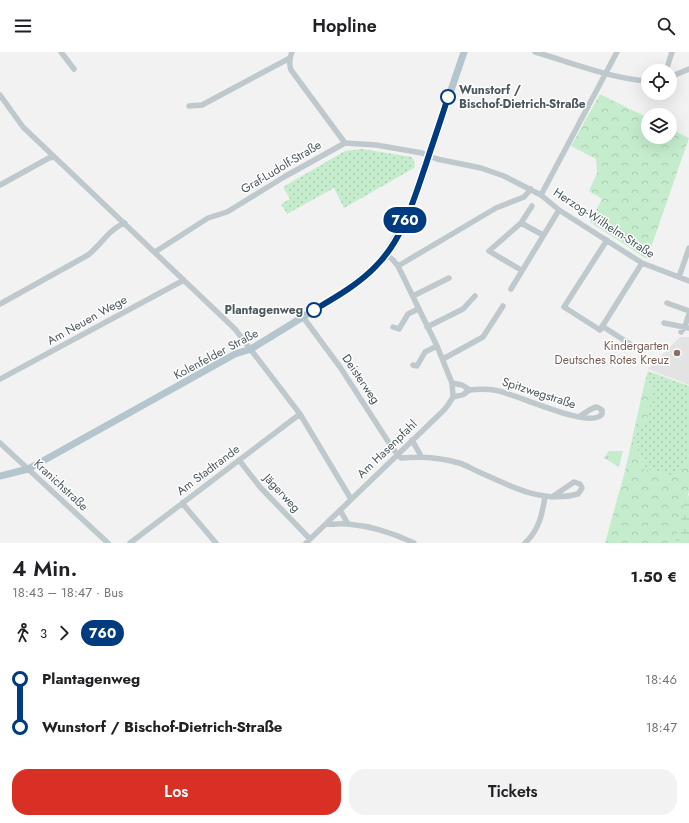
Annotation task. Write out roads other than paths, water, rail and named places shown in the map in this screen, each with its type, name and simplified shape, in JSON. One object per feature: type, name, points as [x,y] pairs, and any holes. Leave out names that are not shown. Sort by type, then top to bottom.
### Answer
[{"type":"main road","name":"Kolenfelder Straße","points":[[0,476],[28,469],[236,354],[251,349],[331,300],[359,281],[376,266],[386,254],[411,208],[464,52]]},
{"type":"street","points":[[61,52],[74,69]]},
{"type":"street","points":[[534,52],[606,73],[641,80]]},
{"type":"street","points":[[540,195],[617,52]]},
{"type":"street","points":[[668,64],[672,52]]},
{"type":"street","points":[[291,55],[291,70],[345,143],[376,145],[428,156]]},
{"type":"street","points":[[188,106],[202,105],[291,55]]},
{"type":"street","points":[[677,74],[689,69]]},
{"type":"street","points":[[0,95],[23,127],[235,329],[300,414],[351,499]]},
{"type":"street","name":"Graf-Ludolf-Straße","points":[[155,252],[208,218],[227,212],[284,177],[345,143]]},
{"type":"street","name":"Herzog-Wilhelm-Straße","points":[[428,156],[499,174],[531,189],[559,210],[642,263],[689,281]]},
{"type":"street","points":[[0,185],[49,158],[54,157]]},
{"type":"street","points":[[398,266],[496,208],[524,197],[531,189]]},
{"type":"street","points":[[522,270],[489,251],[521,223],[532,206]]},
{"type":"street","points":[[511,289],[559,210]]},
{"type":"street","points":[[0,304],[88,255],[118,225],[124,223]]},
{"type":"street","points":[[521,223],[543,235]]},
{"type":"street","points":[[607,240],[564,307],[600,330],[642,263]]},
{"type":"street","points":[[679,277],[689,248]]},
{"type":"street","points":[[386,254],[398,266],[437,346],[452,383],[453,397]]},
{"type":"street","points":[[413,296],[450,278]]},
{"type":"street","name":"Am Neuen Wege","points":[[0,379],[184,280]]},
{"type":"street","points":[[427,327],[463,309],[475,296]]},
{"type":"street","points":[[667,303],[689,312],[687,327],[681,332]]},
{"type":"street","points":[[443,359],[483,337],[503,306]]},
{"type":"street","points":[[393,327],[399,329],[408,314],[418,309]]},
{"type":"street","name":"Deisterweg","points":[[303,317],[340,366],[397,455]]},
{"type":"street","points":[[664,323],[687,327]]},
{"type":"street","points":[[602,326],[630,344]]},
{"type":"street","points":[[414,365],[417,366],[425,352],[437,346]]},
{"type":"street","name":"Spitzwegstraße","points":[[452,383],[470,390],[502,391],[554,411],[578,417]]},
{"type":"street","name":"Spitzwegstraße","points":[[453,397],[462,395],[470,390]]},
{"type":"street","name":"Am Hasenpfahl","points":[[308,541],[444,410],[453,397]]},
{"type":"street","name":"Am Stadtrande","points":[[130,543],[300,414]]},
{"type":"street","points":[[412,440],[421,456]]},
{"type":"street","name":"Kranichstraße","points":[[0,442],[108,543]]},
{"type":"street","points":[[397,455],[401,458],[421,456],[460,463],[517,490],[545,497],[560,498],[578,494],[582,488],[580,484],[574,482],[552,497]]},
{"type":"street","name":"Jägerweg","points":[[239,460],[260,487],[308,541]]},
{"type":"street","points":[[525,543],[536,532],[545,497]]},
{"type":"street","points":[[182,503],[216,543]]},
{"type":"street","points":[[340,510],[348,524]]},
{"type":"street","points":[[326,524],[348,524],[377,529],[394,534],[414,543]]},
{"type":"place","name":"Wunstorf / Bischof-Dietrich-Straße","points":[[448,97]]},
{"type":"place","name":"Plantagenweg","points":[[314,310]]},
{"type":"place","name":"Kindergarten Deutsches Rotes Kreuz","points":[[677,353]]}]
